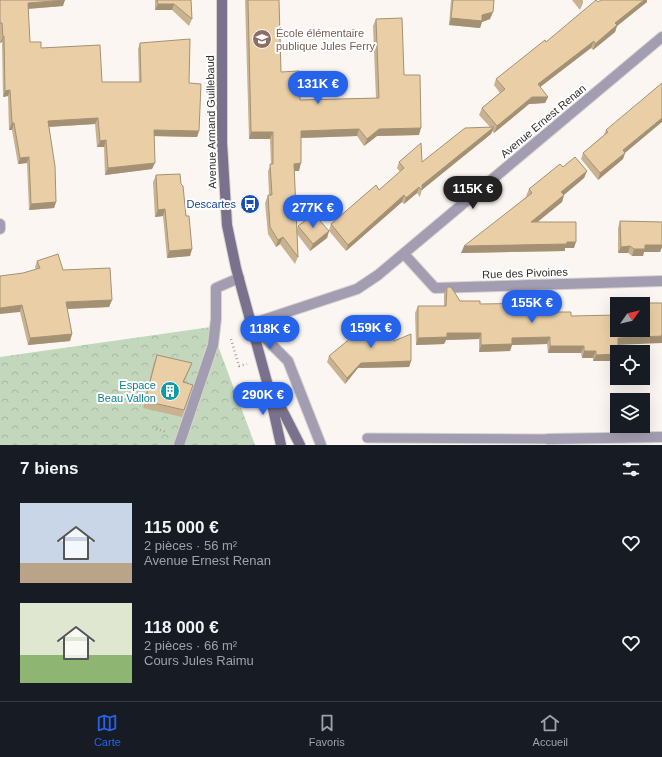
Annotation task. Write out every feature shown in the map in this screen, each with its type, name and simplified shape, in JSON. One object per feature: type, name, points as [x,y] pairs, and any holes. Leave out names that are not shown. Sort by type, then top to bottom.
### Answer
[{"type":"street","name":"Avenue Armand Guillebaud","points":[[222,0],[222,142],[224,196],[227,225],[239,278],[267,382],[281,445]]},
{"type":"street","name":"Avenue Ernest Renan","points":[[251,324],[358,289],[404,254],[662,37]]},
{"type":"street","name":"Rue des Pivoines","points":[[404,254],[435,288],[662,281]]},
{"type":"street","points":[[180,445],[213,345],[216,319],[216,288],[239,278]]},
{"type":"street","points":[[251,324],[288,361],[321,445]]},
{"type":"street","name":"Avenue Armand Guillebaud","points":[[267,382],[300,445]]},
{"type":"street","points":[[548,439],[573,442],[662,437]]},
{"type":"lane","points":[[367,438],[548,439]]},
{"type":"green space","points":[[211,327],[255,445],[0,445],[0,357]]},
{"type":"building","points":[[0,0],[65,0],[28,3],[30,42],[41,42],[41,48],[100,45],[102,82],[141,82],[140,43],[190,39],[189,83],[201,84],[199,131],[154,130],[155,163],[108,168],[106,140],[100,141],[98,118],[48,121],[55,166],[56,202],[31,204],[29,157],[20,158],[14,123],[12,123],[10,90],[5,91],[4,36],[3,37],[2,23],[0,23]]},
{"type":"building","points":[[157,0],[191,0],[192,19],[174,4],[158,4]]},
{"type":"building","points":[[248,0],[279,0],[281,72],[299,71],[300,100],[379,98],[376,19],[402,18],[404,75],[420,75],[421,128],[379,129],[367,139],[359,129],[301,131],[301,163],[294,164],[298,257],[283,237],[278,240],[270,227],[268,195],[272,195],[270,164],[273,164],[273,132],[251,132]]},
{"type":"building","points":[[453,0],[494,0],[493,12],[482,15],[482,21],[451,18]]},
{"type":"building","points":[[596,0],[598,2],[601,0],[644,0],[615,23],[617,25],[595,44],[594,41],[538,84],[548,97],[532,97],[497,126],[482,108],[505,89],[496,79],[545,40],[546,42]]},
{"type":"building","points":[[662,83],[662,118],[623,150],[625,153],[600,173],[583,153],[608,132],[606,130]]},
{"type":"building","points":[[494,127],[422,185],[422,190],[419,187],[406,198],[404,195],[348,245],[331,224],[376,185],[379,190],[404,168],[399,162],[421,143],[422,162],[465,128]]},
{"type":"building","points":[[575,157],[587,171],[561,192],[564,195],[531,222],[576,222],[576,242],[567,242],[567,244],[464,246],[532,193],[529,189],[560,164],[563,167]]},
{"type":"building","points":[[180,174],[181,184],[183,186],[186,216],[189,216],[192,249],[169,251],[165,209],[158,210],[156,175]]},
{"type":"building","points":[[314,214],[329,231],[313,244],[298,226]]},
{"type":"building","points":[[620,221],[662,222],[662,245],[645,245],[645,249],[634,249],[630,246],[621,247]]},
{"type":"building","points":[[58,254],[63,270],[110,268],[112,300],[66,302],[72,334],[30,338],[22,305],[0,308],[0,276],[23,273],[40,268],[37,261]]},
{"type":"building","points":[[447,287],[451,287],[460,301],[480,301],[480,304],[549,303],[549,312],[571,312],[571,316],[610,315],[610,337],[640,337],[618,338],[618,345],[610,345],[610,354],[596,355],[596,351],[584,351],[584,346],[550,346],[550,337],[512,338],[512,344],[481,345],[481,333],[447,333],[447,337],[418,338],[418,306],[446,306]]},
{"type":"building","points":[[650,303],[662,303],[662,336],[650,337]]},
{"type":"building","points":[[375,318],[394,341],[411,334],[411,361],[361,363],[347,378],[329,356]]},
{"type":"building","name":"Espace Beau Vallon","points":[[157,355],[192,363],[183,382],[193,385],[184,410],[145,401]]},
{"type":"place","name":"École élémentaire publique Jules Ferry","points":[[262,39]]},
{"type":"place","name":"Descartes","points":[[250,204]]},
{"type":"place","name":"Espace Beau Vallon","points":[[170,391]]}]
